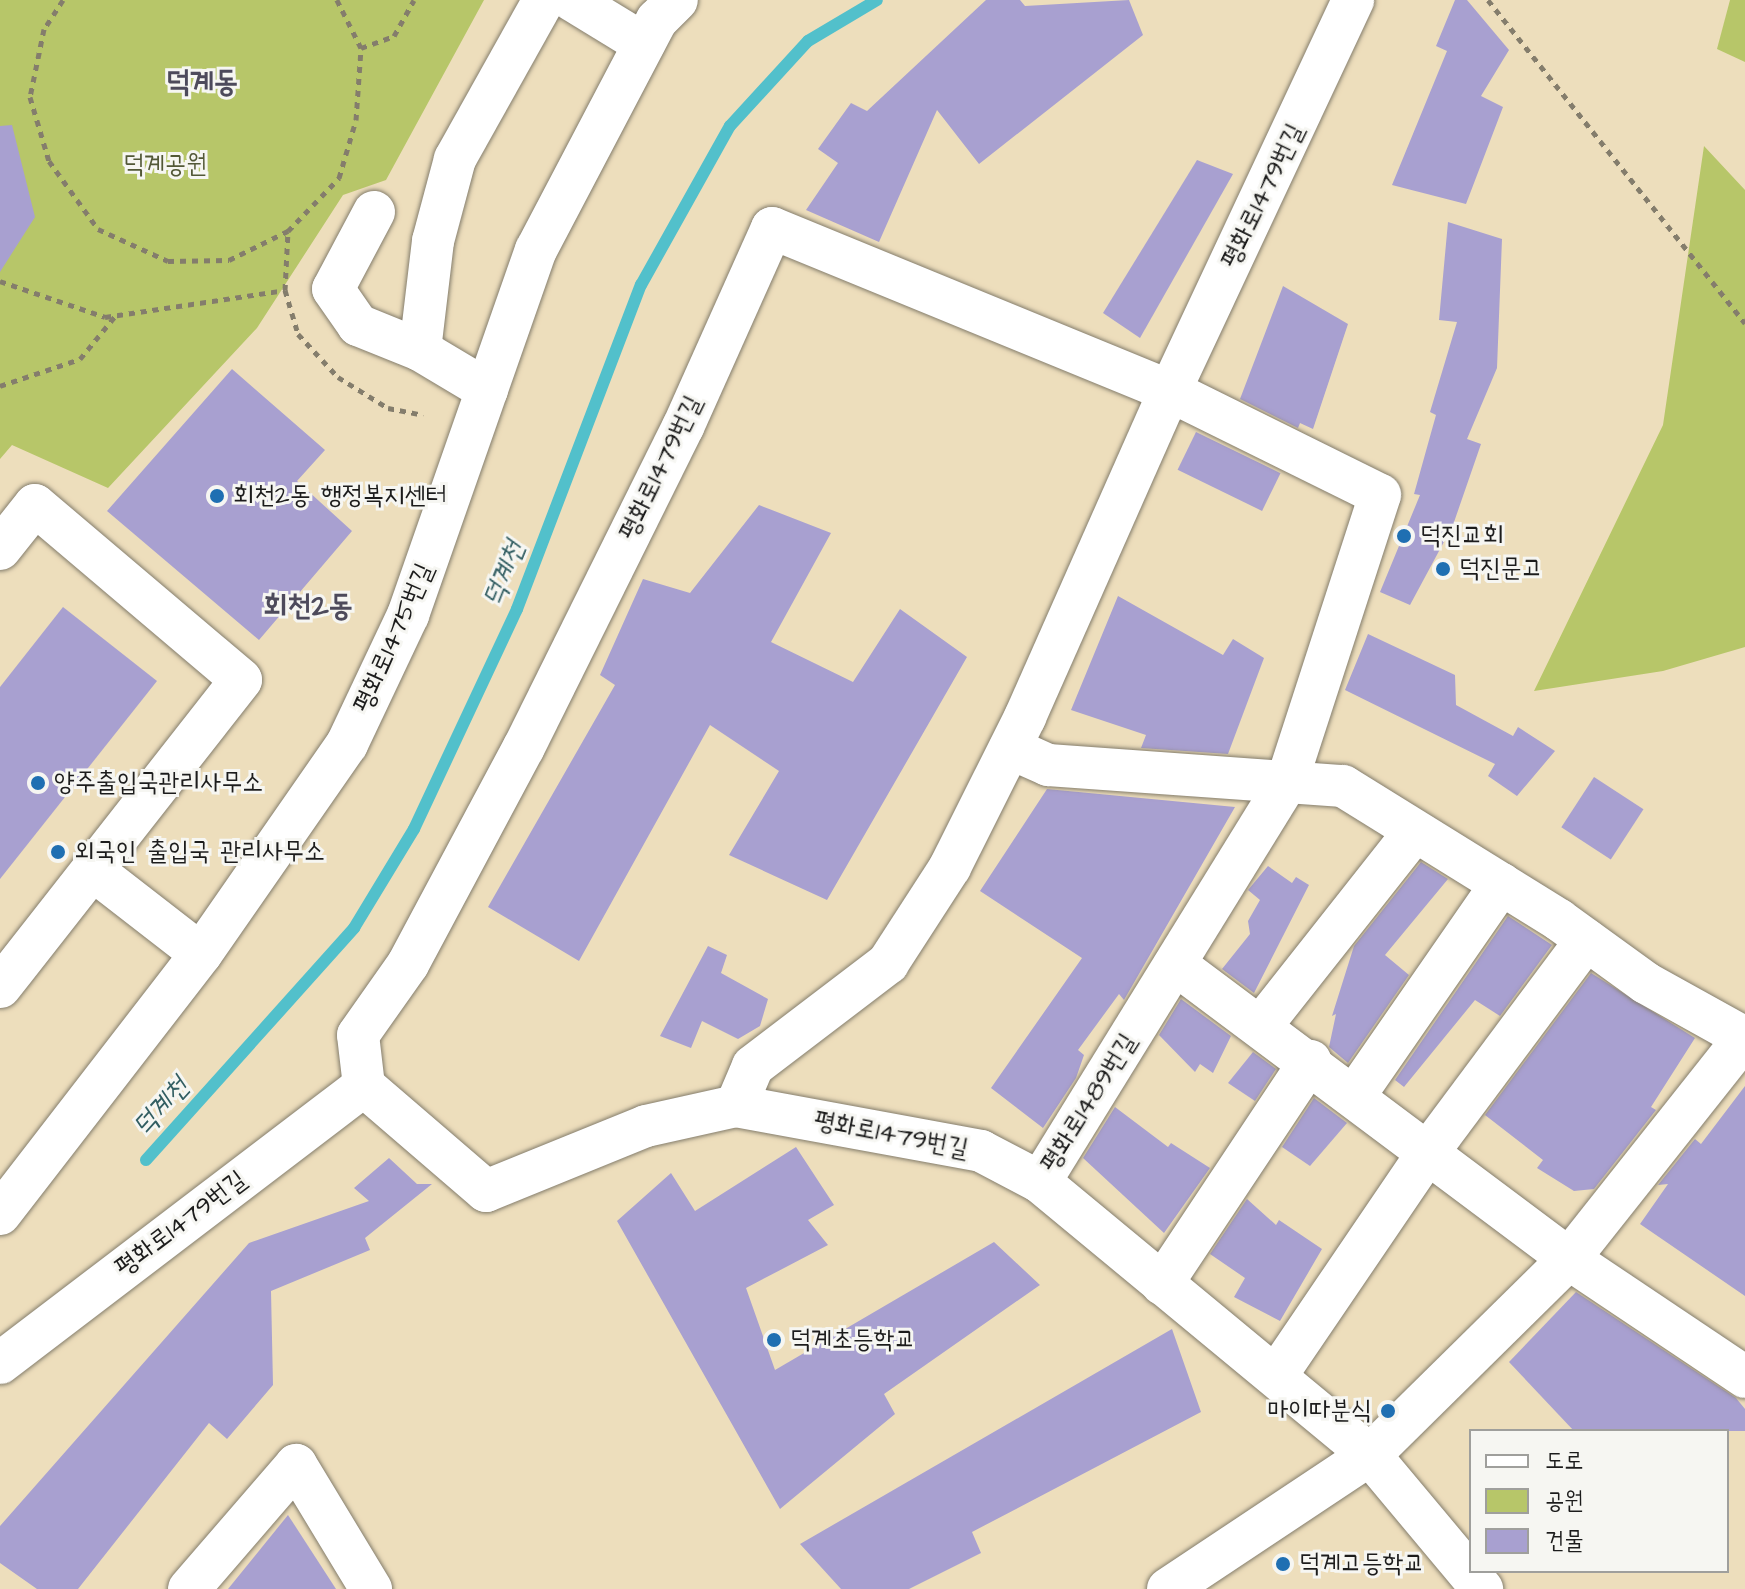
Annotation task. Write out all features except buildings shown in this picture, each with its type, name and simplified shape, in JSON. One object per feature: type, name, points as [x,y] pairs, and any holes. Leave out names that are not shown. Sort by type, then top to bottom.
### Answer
[{"type":"street","name":"평화로1475번길","points":[[0,1214],[201,954],[347,744],[408,615],[536,250],[644,44],[677,0]]},
{"type":"street","name":"평화로1479번길","points":[[736,1106],[753,1066],[888,963],[950,867],[1010,748],[1170,391],[1353,0]]},
{"type":"street","points":[[420,350],[433,241],[455,159],[567,1],[644,44]]},
{"type":"street","points":[[374,212],[333,289],[358,325],[420,350],[487,390]]},
{"type":"street","name":"평화로1479번길","points":[[1040,1182],[981,1151],[736,1106],[646,1126],[486,1191],[364,1086],[358,1035],[408,964],[524,747],[683,427],[772,228],[1170,391]]},
{"type":"street","name":"평화로1489번길","points":[[1170,391],[1380,495],[1287,782],[1040,1182],[1370,1455],[1482,1589]]},
{"type":"street","points":[[0,549],[35,505],[241,680],[0,987]]},
{"type":"street","points":[[1010,748],[1048,765],[1343,786],[1501,884],[1646,983],[1744,1038],[1569,1259],[1370,1455],[1168,1589]]},
{"type":"street","points":[[1261,1026],[1415,831]]},
{"type":"street","points":[[94,871],[201,954]]},
{"type":"street","points":[[1355,1095],[1501,884]]},
{"type":"street","points":[[1276,1376],[1429,1151],[1586,940]]},
{"type":"street","points":[[1175,964],[1310,1061],[1569,1259],[1745,1377]]},
{"type":"street","points":[[1162,1284],[1310,1061]]},
{"type":"street","name":"평화로1479번길","points":[[0,1363],[364,1086]]},
{"type":"street","points":[[189,1589],[296,1465],[371,1589]]},
{"type":"path","points":[[63,0],[44,29],[30,97],[49,161],[98,229],[168,261],[229,260],[288,231],[339,178],[356,120],[361,48],[337,0]]},
{"type":"path","points":[[361,48],[394,36],[414,0]]},
{"type":"path","points":[[1488,0],[1745,323]]},
{"type":"path","points":[[288,231],[285,290],[298,334],[338,377],[388,408],[423,415]]},
{"type":"path","points":[[0,281],[105,317],[285,290]]},
{"type":"path","points":[[0,386],[80,359],[116,315]]},
{"type":"green space","name":"덕계공원","points":[[0,0],[484,0],[386,180],[343,195],[257,328],[108,488],[12,445],[0,459]]},
{"type":"green space","points":[[1730,0],[1745,0],[1745,62],[1717,49]]},
{"type":"green space","points":[[1704,146],[1745,190],[1745,647],[1663,671],[1534,691],[1663,425]]},
{"type":"waterway","name":"덕계천","points":[[146,1160],[354,928],[414,829],[517,609],[641,285],[730,126],[808,41],[877,0]]},
{"type":"place","name":"회천2동 행정복지센터","points":[[217,496]]},
{"type":"place","name":"덕진교회","points":[[1404,536]]},
{"type":"place","name":"덕진문고","points":[[1443,569]]},
{"type":"place","name":"양주출입국관리사무소","points":[[38,783]]},
{"type":"place","name":"외국인 출입국 관리사무소","points":[[58,852]]},
{"type":"place","name":"덕계초등학교","points":[[774,1340]]},
{"type":"place","name":"마이따분식","points":[[1388,1411]]},
{"type":"place","name":"덕계고등학교","points":[[1283,1564]]},
{"type":"district","name":"덕계동","points":[[202,82]]},
{"type":"district","name":"회천2동","points":[[308,606]]}]
